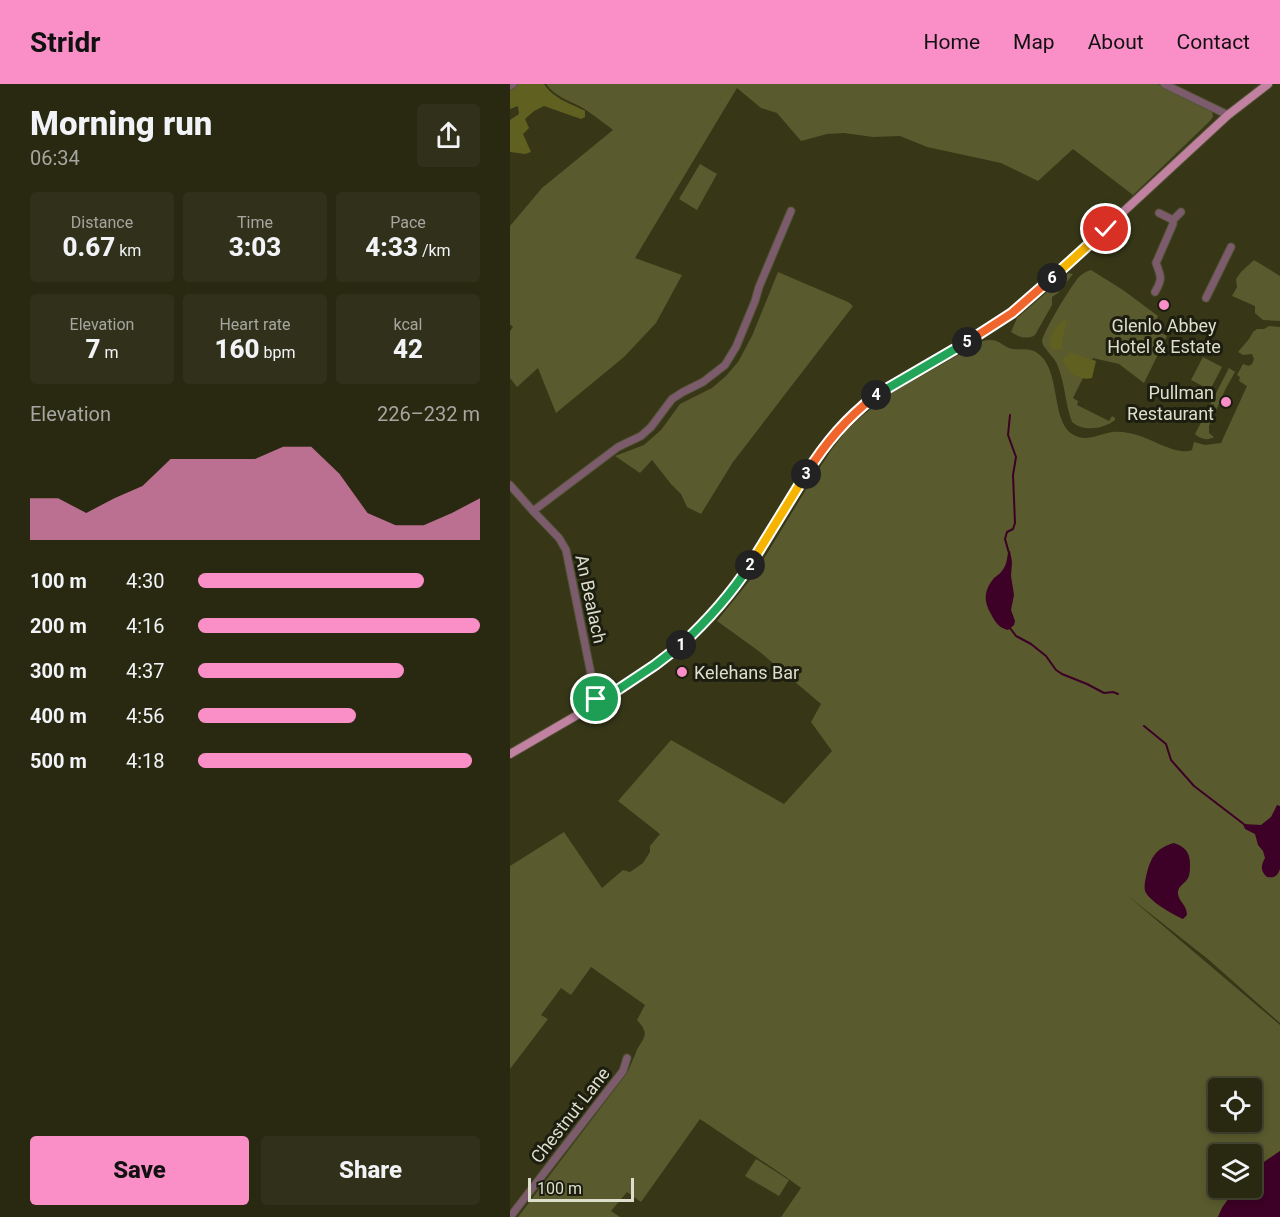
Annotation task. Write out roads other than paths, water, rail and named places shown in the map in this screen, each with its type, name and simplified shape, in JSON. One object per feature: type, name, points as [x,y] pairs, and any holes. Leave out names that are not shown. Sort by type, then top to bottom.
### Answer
[{"type":"main road","points":[[510,754],[598,703],[664,658],[694,633],[747,569],[817,456],[848,418],[887,388],[984,332],[1012,313],[1228,115],[1268,84]]},
{"type":"street","points":[[1164,84],[1228,115]]},
{"type":"street","points":[[533,511],[618,447],[641,436],[651,427],[672,399],[703,382],[725,365],[736,347],[791,211]]},
{"type":"street","points":[[1155,292],[1161,277],[1156,263],[1173,220],[1181,212]]},
{"type":"street","points":[[1159,213],[1173,220]]},
{"type":"street","points":[[1206,298],[1231,247]]},
{"type":"street","name":"An Bealach","points":[[510,485],[559,538],[566,550],[598,703]]},
{"type":"street","name":"Chestnut Lane","points":[[510,1217],[623,1071],[627,1058]]},
{"type":"waterway","points":[[1009,553],[1005,539],[1007,532],[1013,529],[1015,523],[1013,475],[1016,457],[1008,435],[1010,415]]},
{"type":"waterway","points":[[1010,628],[1016,636],[1046,656],[1056,670],[1062,674],[1104,693],[1118,694]]},
{"type":"waterway","points":[[1144,726],[1166,744],[1171,760],[1194,786],[1245,825]]},
{"type":"place","name":"Glenlo Abbey Hotel & Estate","points":[[1164,305]]},
{"type":"place","name":"Pullman Restaurant","points":[[1226,402]]},
{"type":"place","name":"Kelehans Bar","points":[[682,672]]}]
